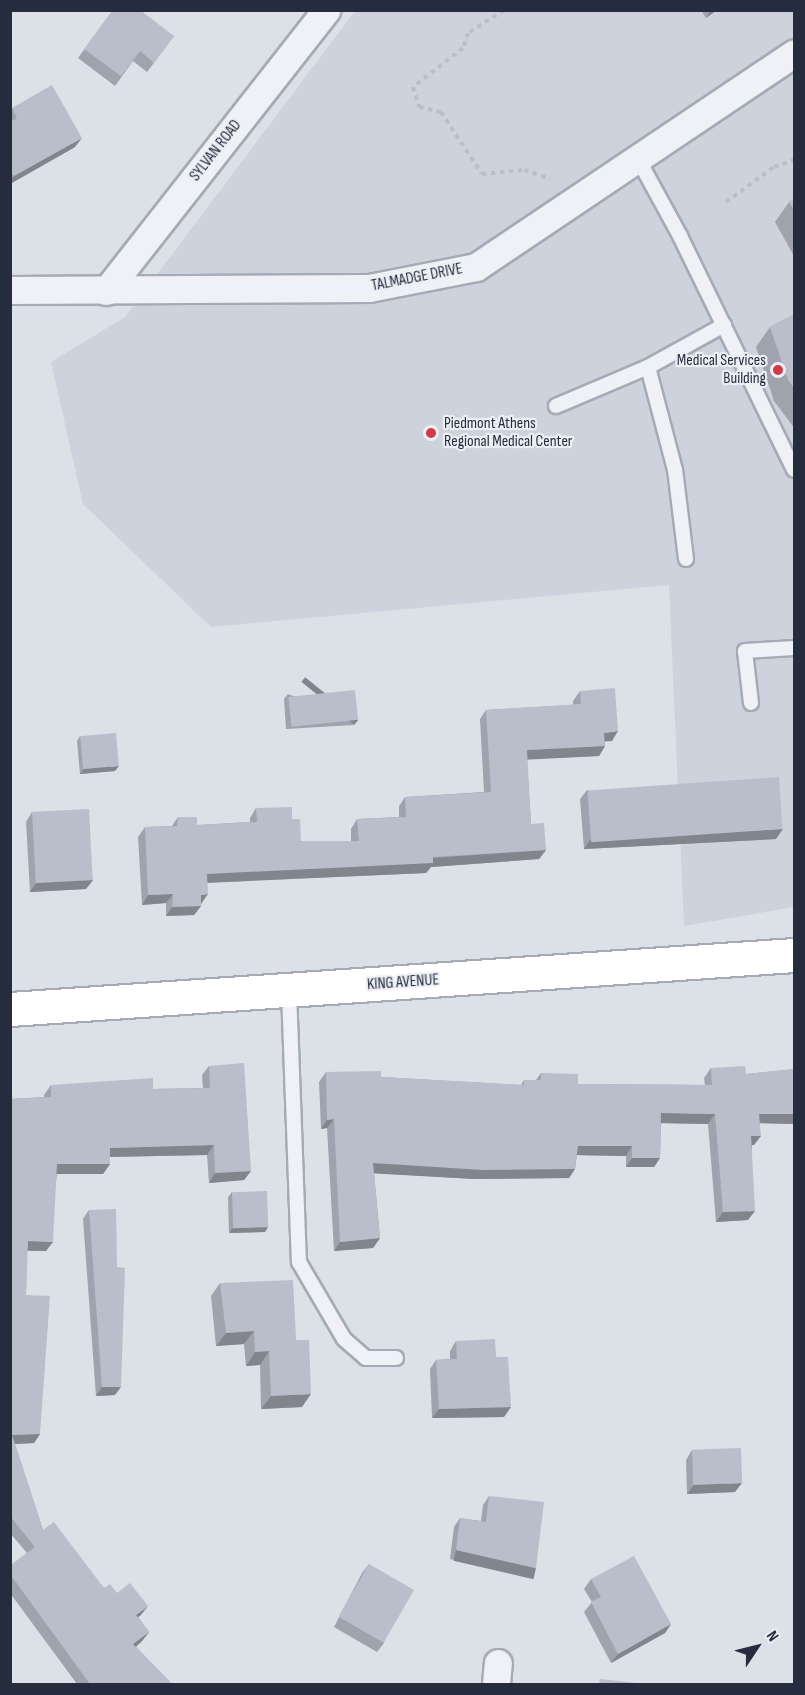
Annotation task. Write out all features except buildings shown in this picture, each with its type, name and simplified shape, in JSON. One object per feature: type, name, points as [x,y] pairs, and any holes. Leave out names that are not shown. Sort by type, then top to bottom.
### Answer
[{"type":"street","name":"SYLVAN ROAD","points":[[105,291],[326,10]]},
{"type":"street","name":"TALMADGE DRIVE","points":[[10,290],[369,288],[476,267],[795,53]]},
{"type":"street","name":"KING AVENUE","points":[[10,1009],[795,955]]},
{"type":"lane","points":[[637,157],[724,325],[795,470]]},
{"type":"lane","points":[[556,406],[648,367],[724,325]]},
{"type":"lane","points":[[648,367],[675,470],[686,559]]},
{"type":"lane","points":[[751,703],[745,651],[795,648]]},
{"type":"lane","points":[[289,991],[299,1262],[344,1339],[366,1358],[396,1358]]},
{"type":"path","points":[[504,10],[468,33],[463,48],[413,87],[419,107],[441,112],[482,174],[524,170],[585,193]]},
{"type":"path","points":[[726,202],[774,166],[795,160]]},
{"type":"shaded area","name":"Piedmont Athens Regional Medical Center","points":[[355,11],[794,11],[794,907],[684,926],[669,585],[211,627],[83,504],[51,362],[125,317]]},
{"type":"place","name":"Medical Services Building","points":[[778,370]]},
{"type":"place","name":"Piedmont Athens Regional Medical Center","points":[[431,433]]}]
